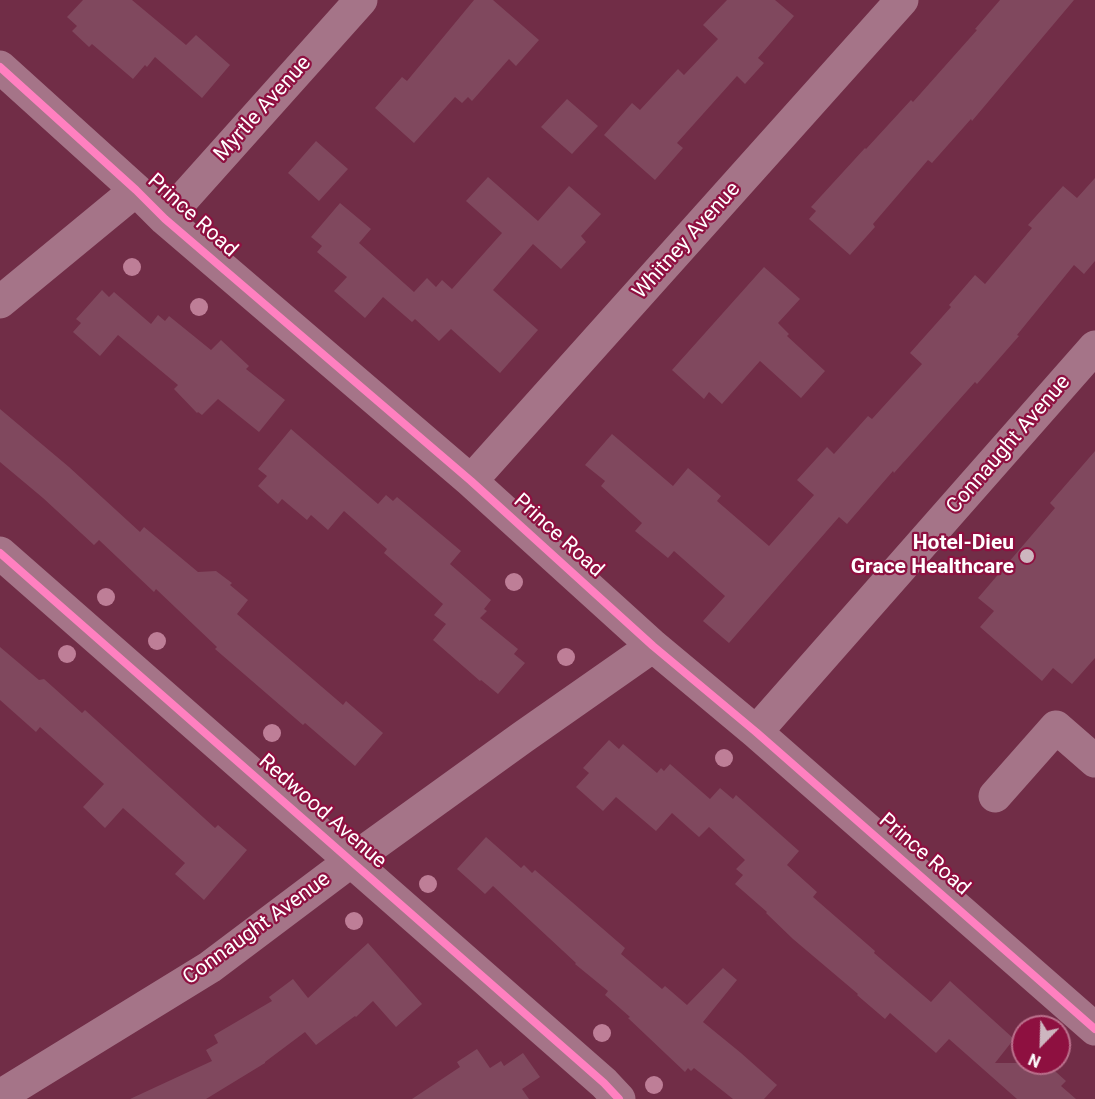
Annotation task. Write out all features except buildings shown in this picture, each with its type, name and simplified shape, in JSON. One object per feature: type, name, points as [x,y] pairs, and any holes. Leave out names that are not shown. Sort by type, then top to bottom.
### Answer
[{"type":"street","name":"Myrtle Avenue","points":[[165,219],[361,0]]},
{"type":"street","name":"Whitney Avenue","points":[[471,482],[902,0]]},
{"type":"street","name":"Prince Road","points":[[0,67],[165,219],[471,482],[653,645],[756,732],[1095,1029]]},
{"type":"street","points":[[0,302],[136,190]]},
{"type":"street","name":"Connaught Avenue","points":[[756,732],[1095,347]]},
{"type":"street","name":"Redwood Avenue","points":[[0,553],[620,1099]]},
{"type":"street","name":"Connaught Avenue","points":[[0,1096],[210,967],[351,861],[653,645]]},
{"type":"street","points":[[995,796],[1056,727],[1095,761]]},
{"type":"cycle path","points":[[0,67],[165,219],[471,481],[653,646],[756,732],[1095,1029]]},
{"type":"cycle path","points":[[0,553],[604,1083],[619,1099]]},
{"type":"place","name":"Hotel-Dieu Grace Healthcare","points":[[1027,556]]}]
